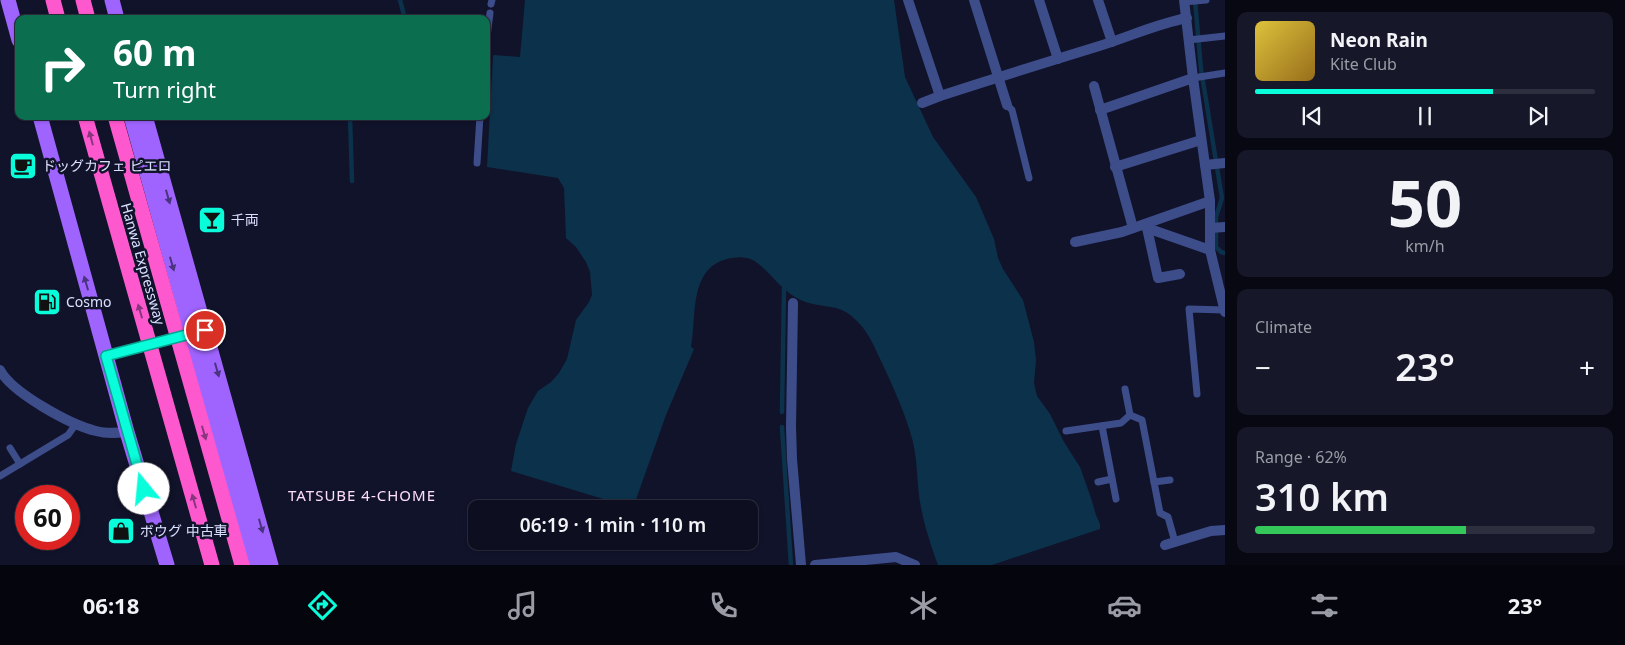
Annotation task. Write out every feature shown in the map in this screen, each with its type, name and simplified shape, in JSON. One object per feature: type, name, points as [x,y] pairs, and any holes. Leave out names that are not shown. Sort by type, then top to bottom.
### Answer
[{"type":"highway","points":[[53,0],[57,15]]},
{"type":"highway","points":[[83,0],[87,15]]},
{"type":"highway","name":"Hanwa Expressway","points":[[86,120],[212,565]]},
{"type":"highway","name":"Hanwa Expressway","points":[[116,120],[242,565]]},
{"type":"main road","points":[[8,0],[15,25]]},
{"type":"main road","points":[[110,0],[112,15]]},
{"type":"main road","points":[[110,0],[116,15]]},
{"type":"main road","points":[[41,120],[127,432],[167,565]]},
{"type":"main road","points":[[132,120],[256,565]]},
{"type":"main road","points":[[146,120],[272,565]]},
{"type":"street","points":[[908,0],[940,96]]},
{"type":"street","points":[[974,0],[1007,105]]},
{"type":"street","points":[[1039,0],[1058,59]]},
{"type":"street","points":[[1098,0],[1112,42]]},
{"type":"street","points":[[1184,1],[1192,78],[1210,201],[1210,250],[1222,284],[1225,311]]},
{"type":"street","points":[[922,103],[1168,22],[1187,18]]},
{"type":"street","points":[[1100,110],[1192,78]]},
{"type":"street","points":[[1094,86],[1133,228]]},
{"type":"street","points":[[1115,168],[1202,140]]},
{"type":"street","points":[[1205,165],[1225,162]]},
{"type":"street","points":[[1075,242],[1146,226],[1210,201]]},
{"type":"street","points":[[1146,226],[1210,250]]},
{"type":"street","points":[[1146,226],[1158,278],[1180,274]]},
{"type":"street","points":[[1210,228],[1225,227]]},
{"type":"street","points":[[793,303],[791,435],[801,565]]},
{"type":"street","points":[[0,370],[13,387],[76,424],[98,432],[114,434],[127,432]]},
{"type":"street","points":[[1170,544],[1211,531],[1225,530]]},
{"type":"street","points":[[815,565],[896,557],[915,565]]},
{"type":"lane","points":[[1184,1],[1206,0]]},
{"type":"lane","points":[[1189,40],[1225,36]]},
{"type":"lane","points":[[1192,78],[1225,76]]},
{"type":"lane","points":[[1007,105],[1012,110],[1029,178]]},
{"type":"lane","points":[[478,163],[480,120]]},
{"type":"lane","points":[[1197,394],[1189,309],[1225,311]]},
{"type":"lane","points":[[106,356],[205,330]]},
{"type":"lane","points":[[1125,389],[1130,415]]},
{"type":"lane","points":[[1066,431],[1121,423],[1130,415]]},
{"type":"lane","points":[[1130,415],[1142,420],[1160,513],[1168,517],[1170,544]]},
{"type":"lane","points":[[0,476],[68,435],[76,424]]},
{"type":"lane","points":[[1102,426],[1116,499]]},
{"type":"lane","points":[[10,448],[20,464]]},
{"type":"lane","points":[[1098,482],[1112,479]]},
{"type":"lane","points":[[1154,482],[1170,480]]},
{"type":"water","points":[[525,0],[894,0],[905,77],[933,137],[976,197],[994,239],[998,258],[1003,269],[1023,300],[1034,342],[1036,360],[1034,383],[1037,396],[1050,414],[1064,442],[1080,467],[1100,524],[1100,529],[992,565],[938,565],[922,513],[913,442],[895,392],[867,333],[848,313],[836,308],[800,300],[784,289],[759,264],[743,257],[727,259],[715,264],[706,273],[700,284],[691,347],[694,349],[666,415],[636,500],[607,500],[511,471],[516,444],[528,408],[538,391],[551,382],[567,359],[576,320],[592,295],[590,272],[586,262],[576,247],[566,238],[564,188],[558,178],[487,167],[493,55],[520,57]]},
{"type":"waterway","points":[[400,0],[404,15]]},
{"type":"waterway","points":[[1195,0],[1201,69],[1222,198],[1216,217],[1216,247],[1225,253]]},
{"type":"waterway","points":[[350,120],[352,181]]},
{"type":"waterway","points":[[782,412],[784,289]]},
{"type":"waterway","points":[[782,427],[791,565]]},
{"type":"place","name":"ドッグカフェ ピエロ","points":[[23,166]]},
{"type":"place","name":"千両","points":[[212,220]]},
{"type":"place","name":"Cosmo","points":[[47,302]]},
{"type":"place","name":"ボウグ 中古車","points":[[121,531]]},
{"type":"district","name":"TATSUBE 4-CHOME","points":[[362,496]]},
{"type":"route","points":[[144,489],[106,356],[205,330]]}]
